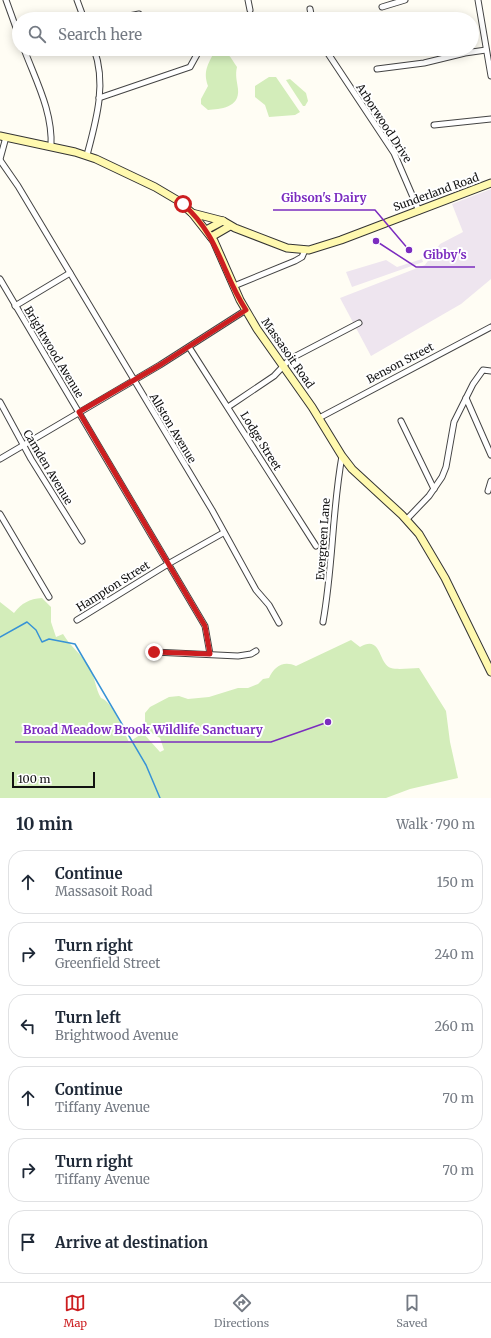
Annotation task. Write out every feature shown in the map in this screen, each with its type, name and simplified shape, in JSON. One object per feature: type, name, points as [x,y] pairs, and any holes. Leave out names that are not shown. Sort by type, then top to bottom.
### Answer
[{"type":"main road","name":"Massasoit Road","points":[[3,136],[88,155],[155,187],[177,200],[192,213],[211,237],[246,310],[319,418],[342,456],[352,469],[407,519],[419,534],[445,578],[491,672]]},
{"type":"main road","name":"Sunderland Road","points":[[192,213],[223,222],[280,245],[305,250],[329,244],[491,184]]},
{"type":"main road","points":[[206,230],[223,222]]},
{"type":"main road","points":[[211,237],[230,226]]},
{"type":"street","points":[[6,0],[12,17]]},
{"type":"street","points":[[77,0],[81,12]]},
{"type":"street","points":[[248,0],[250,10]]},
{"type":"street","points":[[382,7],[405,0]]},
{"type":"street","points":[[478,0],[491,76]]},
{"type":"street","points":[[479,51],[486,50]]},
{"type":"street","points":[[27,56],[49,116],[52,130],[51,147]]},
{"type":"street","points":[[88,155],[99,98],[100,70],[96,56]]},
{"type":"street","points":[[99,98],[190,67],[196,56]]},
{"type":"street","name":"Arborwood Drive","points":[[330,56],[394,153],[419,211]]},
{"type":"street","points":[[377,69],[424,63],[453,56]]},
{"type":"street","points":[[434,126],[491,119]]},
{"type":"street","points":[[0,159],[3,136]]},
{"type":"street","name":"Allston Avenue","points":[[0,159],[18,186],[209,506],[256,590],[270,606],[279,623]]},
{"type":"street","points":[[234,286],[295,261],[302,257],[305,250]]},
{"type":"street","points":[[15,306],[70,273]]},
{"type":"street","name":"Brightwood Avenue","points":[[0,279],[190,599],[205,626],[210,654]]},
{"type":"street","points":[[0,459],[189,347],[246,310]]},
{"type":"street","points":[[228,407],[274,376],[290,359],[359,323]]},
{"type":"street","name":"Benson Street","points":[[319,418],[491,327]]},
{"type":"street","name":"Lodge Street","points":[[189,347],[316,546]]},
{"type":"street","points":[[407,519],[434,489],[444,472],[453,427],[480,372],[483,370],[491,371]]},
{"type":"street","points":[[466,398],[491,455]]},
{"type":"street","name":"Camden Avenue","points":[[0,402],[23,446],[82,541]]},
{"type":"street","points":[[401,422],[434,489]]},
{"type":"street","name":"Evergreen Lane","points":[[323,622],[329,590],[336,495],[342,456]]},
{"type":"street","points":[[488,491],[491,481]]},
{"type":"street","points":[[0,514],[49,597]]},
{"type":"street","name":"Hampton Street","points":[[77,620],[168,564],[223,533]]},
{"type":"street","points":[[154,652],[238,656],[247,655],[256,650]]},
{"type":"shaded area","points":[[491,189],[491,279],[461,304],[371,356],[340,298],[425,265],[440,244],[463,232],[452,204]]},
{"type":"shaded area","points":[[422,259],[423,262],[352,287],[346,272],[386,260],[397,267]]},
{"type":"green space","points":[[212,56],[231,57],[237,67],[236,75],[238,89],[238,95],[233,104],[223,108],[208,110],[201,104],[201,99],[208,86],[206,80],[207,66]]},
{"type":"green space","points":[[269,77],[276,77],[300,112],[295,115],[269,117],[265,105],[255,97],[255,86]]},
{"type":"green space","points":[[290,79],[306,93],[308,101],[305,106],[303,106],[286,80]]},
{"type":"green space","points":[[42,598],[51,607],[51,622],[56,637],[63,634],[89,666],[101,698],[110,705],[114,711],[129,742],[143,733],[160,752],[164,750],[160,738],[147,730],[145,725],[145,713],[150,707],[169,697],[179,696],[188,699],[209,697],[238,688],[248,688],[258,684],[263,679],[269,678],[274,670],[280,665],[292,664],[296,666],[351,640],[360,647],[367,644],[372,644],[379,651],[387,665],[391,668],[419,668],[446,711],[450,742],[458,778],[410,789],[386,798],[0,798],[0,602],[14,613],[26,602],[33,599]]},
{"type":"waterway","points":[[0,637],[27,622],[36,630],[42,642],[49,639],[75,644],[146,765],[160,798]]},
{"type":"place","name":"Gibby's","points":[[376,241]]},
{"type":"place","name":"Gibson's Dairy","points":[[409,250]]},
{"type":"place","name":"Broad Meadow Brook Wildlife Sanctuary","points":[[328,722]]},
{"type":"route","points":[[154,652],[210,654],[205,626],[79,412],[160,365],[246,310],[240,300],[214,241],[200,222],[183,204]]}]
